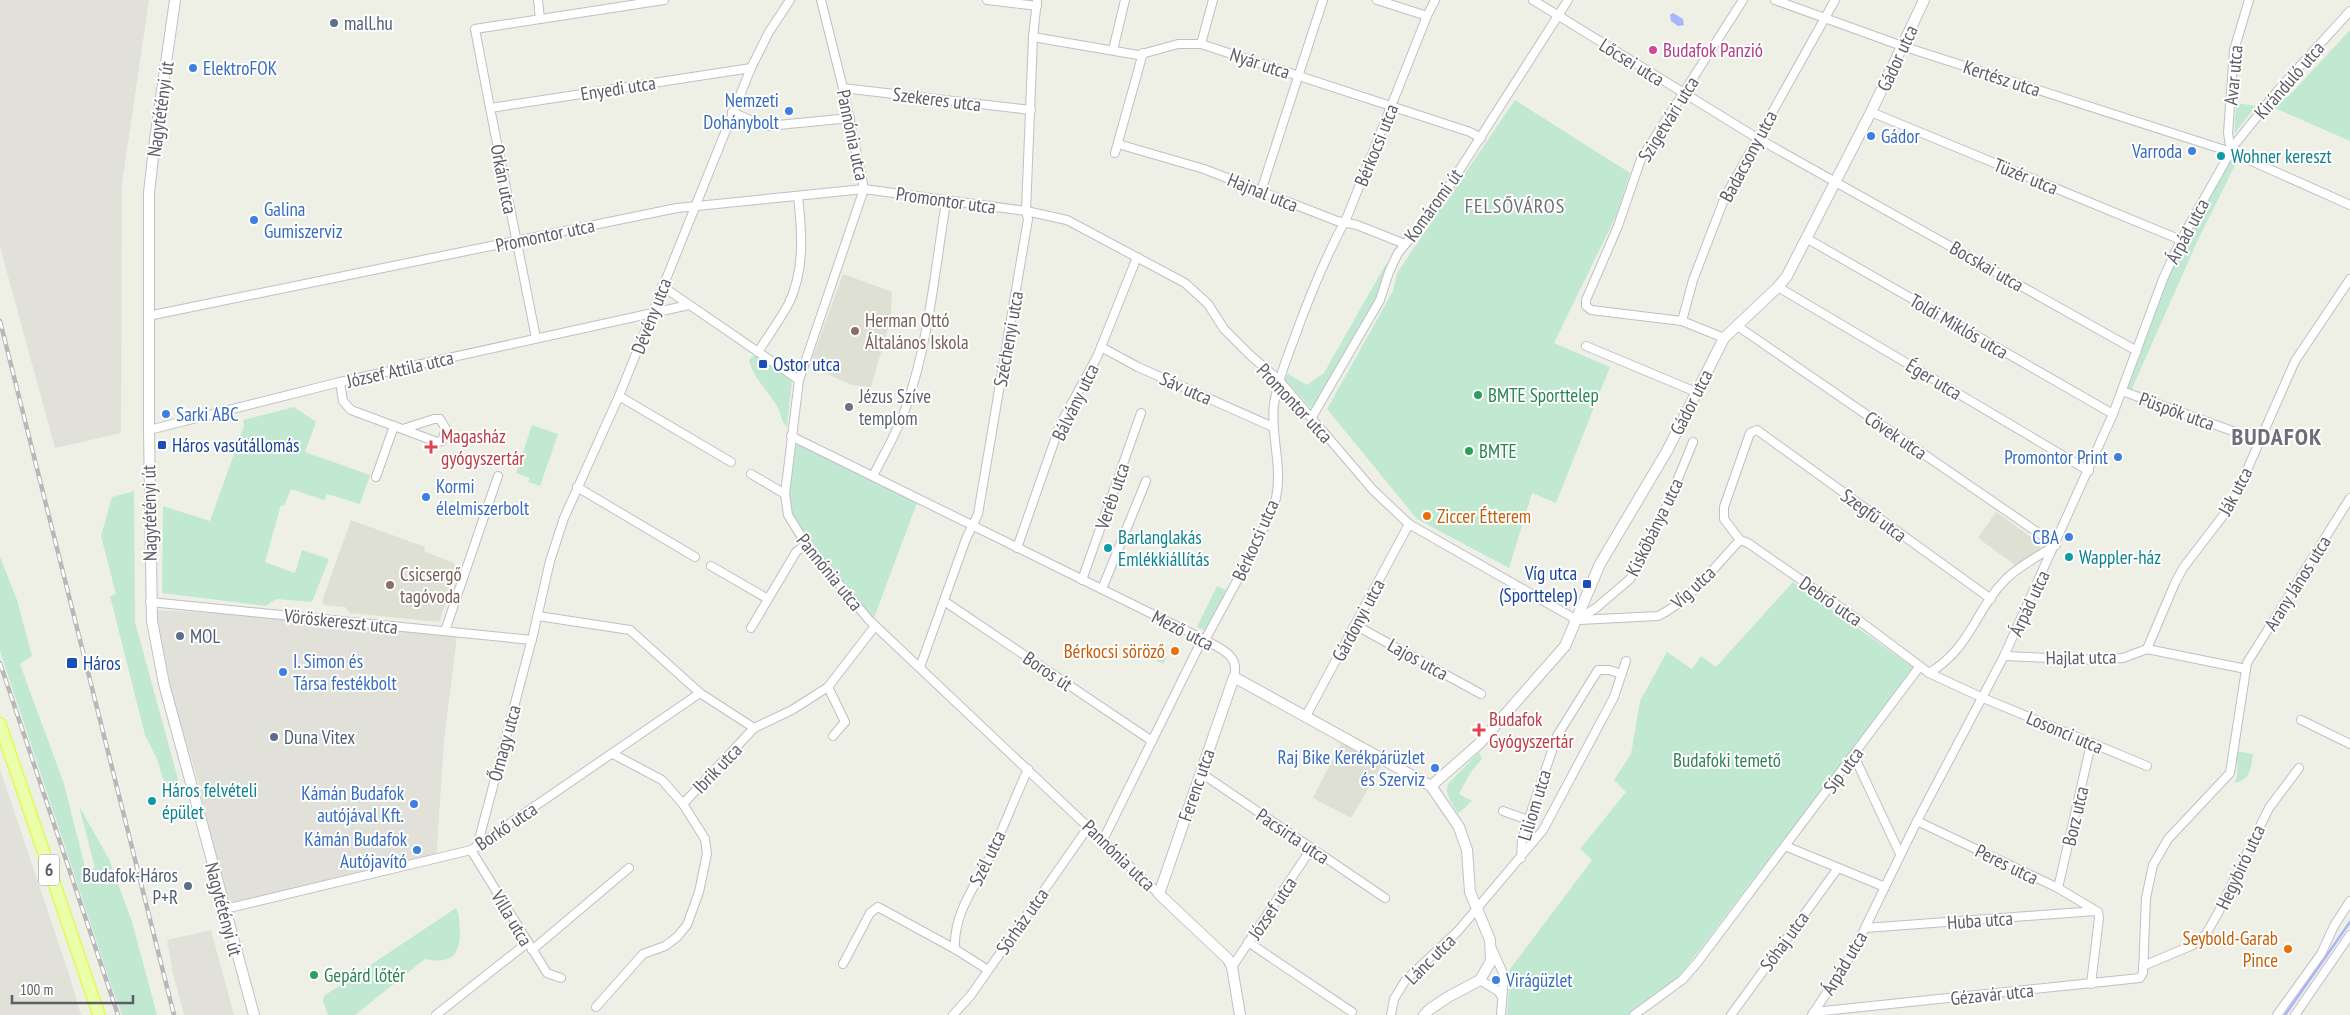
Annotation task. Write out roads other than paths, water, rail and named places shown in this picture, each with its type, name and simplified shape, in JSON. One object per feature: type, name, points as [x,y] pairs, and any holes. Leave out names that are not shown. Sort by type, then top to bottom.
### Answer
[{"type":"main road","name":"6","points":[[0,724],[99,1015]]},
{"type":"street","name":"Nagytétényi út","points":[[175,0],[151,172],[148,316],[150,602],[164,684],[254,1015]]},
{"type":"street","points":[[538,0],[540,19],[664,0]]},
{"type":"street","name":"Dévény utca","points":[[532,640],[550,561],[577,487],[619,396],[751,68],[769,32],[790,0]]},
{"type":"street","name":"Pannónia utca","points":[[821,0],[850,118],[864,189],[799,380],[785,494],[788,515],[806,544],[875,626],[1090,826],[1228,959],[1232,967],[1238,1012],[1249,1015]]},
{"type":"street","points":[[987,0],[1037,3]]},
{"type":"street","points":[[1113,50],[1125,0]]},
{"type":"street","points":[[1201,44],[1213,0]]},
{"type":"street","points":[[1261,191],[1324,0]]},
{"type":"street","points":[[1377,0],[1426,16]]},
{"type":"street","name":"Bérkocsi utca","points":[[1103,840],[1199,646],[1205,640],[1267,521],[1275,499],[1278,471],[1273,427],[1279,380],[1306,306],[1344,223],[1392,106],[1426,16],[1435,0]]},
{"type":"street","name":"Lőcsei utca","points":[[1533,0],[1683,94],[1757,138],[1836,181]]},
{"type":"street","name":"Komáromi út","points":[[1312,417],[1380,300],[1389,272],[1405,244],[1434,210],[1568,0]]},
{"type":"street","name":"Szigetvári utca","points":[[1682,321],[1592,310],[1586,306],[1586,300],[1618,226],[1641,159],[1743,0]]},
{"type":"street","name":"Kertész utca","points":[[1775,0],[1902,46],[2231,152],[2350,206]]},
{"type":"street","name":"Badacsony utca","points":[[1682,321],[1693,280],[1716,218],[1757,138],[1835,0]]},
{"type":"street","name":"Gádor utca","points":[[1431,786],[1480,743],[1559,654],[1570,638],[1597,571],[1667,450],[1724,338],[1778,288],[1787,276],[1871,112],[1924,0]]},
{"type":"street","name":"Avar utca","points":[[2231,152],[2228,133],[2234,50],[2249,0]]},
{"type":"street","name":"Széchenyi utca","points":[[920,667],[978,514],[1028,219],[1026,211],[1033,37],[1037,3]]},
{"type":"street","name":"Kiránduló utca","points":[[2231,152],[2280,88],[2350,11]]},
{"type":"street","name":"Orkán utca","points":[[536,338],[475,29],[540,19]]},
{"type":"street","name":"Nyár utca","points":[[1033,37],[1138,55],[1178,44],[1201,44],[1470,132],[1481,138]]},
{"type":"street","points":[[1115,153],[1143,53]]},
{"type":"street","name":"Enyedi utca","points":[[490,105],[751,68]]},
{"type":"street","name":"Szekeres utca","points":[[843,88],[1031,110]]},
{"type":"street","points":[[732,112],[768,126],[850,118]]},
{"type":"street","name":"Tüzér utca","points":[[1871,112],[2181,240]]},
{"type":"street","name":"Hajnal utca","points":[[1118,144],[1204,169],[1344,223],[1356,225],[1405,244]]},
{"type":"street","name":"Árpád utca","points":[[1813,1014],[1847,962],[1917,821],[1984,698],[2056,545],[2113,414],[2163,279],[2181,240],[2231,152]]},
{"type":"street","name":"Bocskai utca","points":[[1836,181],[2137,352]]},
{"type":"street","name":"Promontor utca","points":[[148,316],[677,208],[864,189],[946,202],[1026,211],[1067,220],[1185,283],[1208,304],[1224,329],[1279,380],[1373,490],[1409,524],[1577,620]]},
{"type":"street","points":[[758,352],[790,301],[796,280],[802,240],[798,196]]},
{"type":"street","points":[[873,476],[902,417],[909,397],[923,341],[946,202]]},
{"type":"street","name":"Toldi Miklós utca","points":[[1806,238],[2113,414]]},
{"type":"street","name":"Bálvány utca","points":[[1017,548],[1060,426],[1101,347],[1137,258]]},
{"type":"street","name":"Ják utca","points":[[2147,649],[2175,582],[2232,504],[2295,361],[2350,279]]},
{"type":"street","points":[[662,286],[799,380]]},
{"type":"street","name":"Éger utca","points":[[1778,288],[2089,470]]},
{"type":"street","points":[[652,312],[689,305]]},
{"type":"street","name":"József Attila utca","points":[[148,430],[340,382],[652,312]]},
{"type":"street","points":[[1682,321],[1724,338]]},
{"type":"street","name":"Cövek utca","points":[[1736,325],[2056,545]]},
{"type":"street","points":[[1586,346],[1696,392]]},
{"type":"street","name":"Sáv utca","points":[[1101,347],[1138,367],[1273,427]]},
{"type":"street","points":[[340,382],[343,400],[351,410],[437,442],[442,440],[446,429],[440,420],[434,419],[403,429]]},
{"type":"street","name":"Püspök utca","points":[[2122,391],[2260,441]]},
{"type":"street","points":[[619,396],[731,462]]},
{"type":"street","name":"Veréb utca","points":[[1082,580],[1141,413]]},
{"type":"street","points":[[376,477],[394,426]]},
{"type":"street","name":"Szegfű utca","points":[[1740,540],[1724,519],[1724,507],[1750,433],[1757,430],[1991,599]]},
{"type":"street","name":"Mező utca","points":[[791,436],[1205,640],[1232,656],[1236,664],[1234,677]]},
{"type":"street","name":"Kiskőbánya utca","points":[[1577,620],[1596,608],[1630,579],[1668,503],[1693,442]]},
{"type":"street","points":[[752,474],[785,494]]},
{"type":"street","points":[[445,631],[498,476]]},
{"type":"street","points":[[1102,589],[1146,481]]},
{"type":"street","points":[[577,487],[695,557]]},
{"type":"street","name":"Arany János utca","points":[[2246,669],[2350,498]]},
{"type":"street","name":"Gárdonyi utca","points":[[1306,716],[1409,524]]},
{"type":"street","name":"Víg utca","points":[[1577,620],[1658,616],[1670,610],[1687,596],[1740,540]]},
{"type":"street","name":"Debrő utca","points":[[1740,540],[1748,543],[1853,616],[1920,666]]},
{"type":"street","points":[[751,628],[796,552],[806,544]]},
{"type":"street","points":[[1920,666],[1929,673],[1944,664],[1956,653],[2007,578],[2056,545]]},
{"type":"street","points":[[711,566],[768,600]]},
{"type":"street","name":"Boros út","points":[[944,601],[1152,740]]},
{"type":"street","name":"Vöröskereszt utca","points":[[150,602],[532,640]]},
{"type":"street","points":[[538,616],[630,630],[700,693],[754,728]]},
{"type":"street","name":"Lajos utca","points":[[1355,625],[1481,694]]},
{"type":"street","name":"Ibrik utca","points":[[596,1007],[643,954],[665,946],[677,937],[687,925],[699,892],[704,870],[706,845],[683,804],[754,728],[792,710],[828,687],[875,626]]},
{"type":"street","name":"Őrnagy utca","points":[[474,848],[532,640]]},
{"type":"street","points":[[2143,966],[2146,898],[2153,865],[2168,839],[2230,773],[2246,669],[2147,649]]},
{"type":"street","name":"Hajlat utca","points":[[2004,656],[2097,660],[2123,658],[2147,649]]},
{"type":"street","name":"Lánc utca","points":[[1391,1015],[1394,999],[1405,982],[1479,908],[1543,830],[1610,705],[1626,661]]},
{"type":"street","name":"Síp utca","points":[[1634,1015],[1658,1000],[1682,980],[1697,963],[1920,666]]},
{"type":"street","name":"Liliom utca","points":[[1521,858],[1522,839],[1557,736],[1598,670],[1609,670],[1622,674]]},
{"type":"street","name":"Losonci utca","points":[[1929,673],[2091,744],[2147,766]]},
{"type":"street","points":[[1234,677],[1431,786],[1463,835],[1467,850],[1470,892],[1489,932],[1492,949],[1504,975],[1501,1015]]},
{"type":"street","name":"Ferenc utca","points":[[1159,894],[1234,677]]},
{"type":"street","points":[[828,687],[845,722],[833,736]]},
{"type":"street","name":"Borkő utca","points":[[225,909],[474,848],[700,693]]},
{"type":"street","points":[[2300,720],[2350,744]]},
{"type":"street","name":"Borz utca","points":[[2058,888],[2091,744]]},
{"type":"street","points":[[613,754],[662,780],[683,804]]},
{"type":"street","points":[[1854,756],[1900,854]]},
{"type":"street","name":"Hegybíró utca","points":[[2143,966],[2193,946],[2206,934],[2218,914],[2265,814],[2299,768]]},
{"type":"street","name":"Szél utca","points":[[955,949],[955,934],[963,904],[990,857],[1028,769]]},
{"type":"street","name":"Pacsirta utca","points":[[1201,773],[1385,898]]},
{"type":"street","points":[[1503,811],[1528,820]]},
{"type":"street","name":"Peres utca","points":[[1917,821],[2058,888],[2095,911]]},
{"type":"street","name":"Sörház utca","points":[[953,1015],[988,970],[1090,826]]},
{"type":"street","points":[[1785,846],[1885,887]]},
{"type":"street","name":"Villa utca","points":[[474,848],[529,947],[547,972],[561,978]]},
{"type":"street","name":"József utca","points":[[1232,967],[1311,848]]},
{"type":"street","points":[[436,1015],[529,947],[629,868]]},
{"type":"street","name":"Sóhaj utca","points":[[1731,1015],[1838,868]]},
{"type":"street","points":[[2277,1015],[2320,954],[2350,901]]},
{"type":"street","points":[[843,964],[870,913],[878,907],[955,949],[988,970]]},
{"type":"street","points":[[2092,984],[2100,915],[2095,911]]},
{"type":"street","name":"Huba utca","points":[[1865,928],[2095,911]]},
{"type":"street","points":[[2295,1015],[2350,935]]},
{"type":"street","points":[[1248,942],[1352,1012]]},
{"type":"street","points":[[2326,943],[2339,952]]},
{"type":"street","points":[[1424,1015],[1448,997],[1480,980],[1491,961],[1492,949]]},
{"type":"street","name":"Gézavár utca","points":[[1813,1014],[2140,978],[2143,966]]},
{"type":"street","points":[[1480,980],[1498,991],[1502,997]]},
{"type":"water","points":[[1673,13],[1683,19],[1684,25],[1678,26],[1671,21],[1670,15]]},
{"type":"waterway","points":[[2285,1015],[2350,922]]},
{"type":"railway","points":[[0,321],[174,1015]]},
{"type":"railway","points":[[0,663],[118,1015]]},
{"type":"place","name":"mall.hu","points":[[334,23]]},
{"type":"place","name":"Budafok Panzió","points":[[1653,50]]},
{"type":"place","name":"ElektroFOK","points":[[193,68]]},
{"type":"place","name":"Nemzeti Dohánybolt","points":[[789,111]]},
{"type":"place","name":"Gádor","points":[[1871,136]]},
{"type":"place","name":"Varroda","points":[[2192,151]]},
{"type":"place","name":"Wohner kereszt","points":[[2221,156]]},
{"type":"place","name":"Galina Gumiszerviz","points":[[254,220]]},
{"type":"place","name":"Herman Ottó Általános Iskola","points":[[855,331]]},
{"type":"place","name":"Ostor utca","points":[[763,364]]},
{"type":"place","name":"BMTE Sporttelep","points":[[1478,395]]},
{"type":"place","name":"Jézus Szíve templom","points":[[849,407]]},
{"type":"place","name":"Sarki ABC","points":[[166,414]]},
{"type":"place","name":"Háros vasútállomás","points":[[162,445]]},
{"type":"place","name":"Magasház gyógyszertár","points":[[431,447]]},
{"type":"place","name":"BMTE","points":[[1469,451]]},
{"type":"place","name":"Promontor Print","points":[[2118,457]]},
{"type":"place","name":"Kormi élelmiszerbolt","points":[[426,497]]},
{"type":"place","name":"Ziccer Étterem","points":[[1427,516]]},
{"type":"place","name":"CBA","points":[[2069,537]]},
{"type":"place","name":"Barlanglakás Emlékkiállítás","points":[[1108,548]]},
{"type":"place","name":"Wappler-ház","points":[[2069,557]]},
{"type":"place","name":"Víg utca (Sporttelep)","points":[[1587,584]]},
{"type":"place","name":"Csicsergő tagóvoda","points":[[390,585]]},
{"type":"place","name":"MOL","points":[[180,636]]},
{"type":"place","name":"Bérkocsi söröző","points":[[1175,651]]},
{"type":"place","name":"Háros","points":[[72,663]]},
{"type":"place","name":"I. Simon és Társa festékbolt","points":[[283,672]]},
{"type":"place","name":"Budafok Gyógyszertár","points":[[1479,730]]},
{"type":"place","name":"Duna Vitex","points":[[274,737]]},
{"type":"place","name":"Raj Bike Kerékpárüzlet és Szerviz","points":[[1435,768]]},
{"type":"place","name":"Háros felvételi épület","points":[[152,801]]},
{"type":"place","name":"Kámán Budafok autójával Kft.","points":[[414,804]]},
{"type":"place","name":"Kámán Budafok Autójavító","points":[[417,850]]},
{"type":"place","name":"Budafok-Háros P+R","points":[[188,886]]},
{"type":"place","name":"Seybold-Garab Pince","points":[[2288,949]]},
{"type":"place","name":"Gepárd lőtér","points":[[314,975]]},
{"type":"place","name":"Virágüzlet","points":[[1496,980]]},
{"type":"district","name":"FELSŐVÁROS","points":[[1515,206]]},
{"type":"district","name":"BUDAFOK","points":[[2277,437]]},
{"type":"park label","name":"Budafoki temető","points":[[1727,760]]}]
